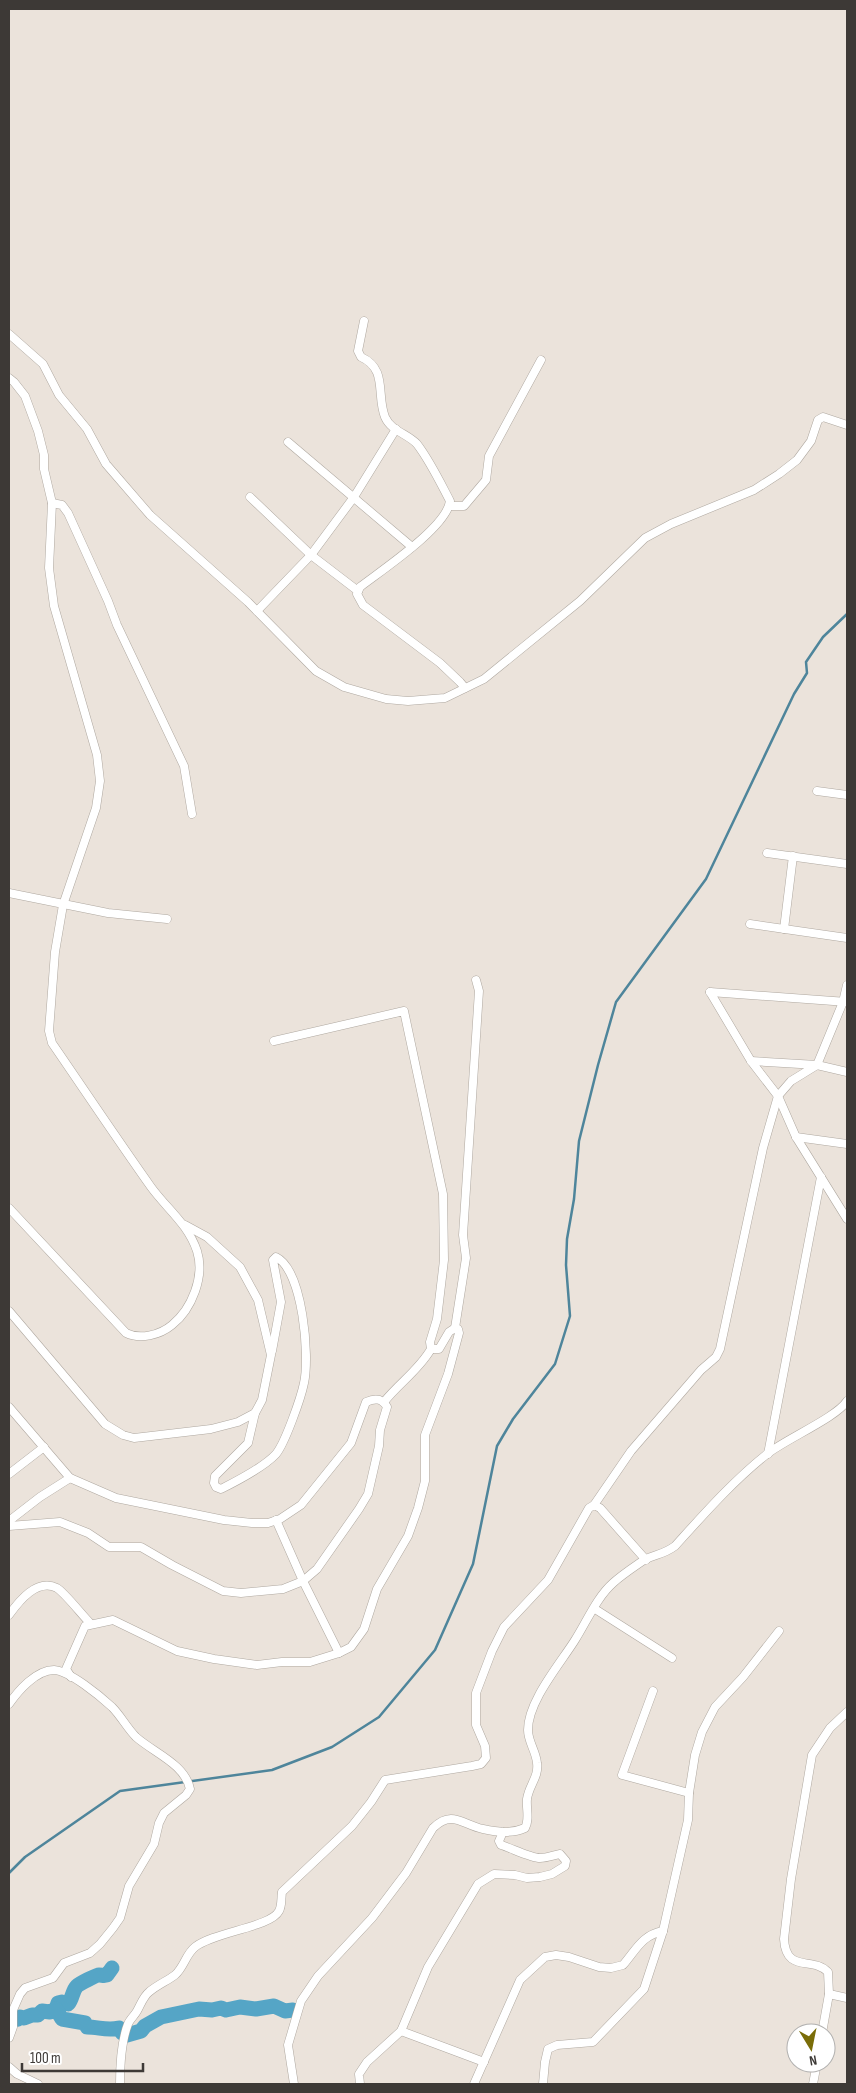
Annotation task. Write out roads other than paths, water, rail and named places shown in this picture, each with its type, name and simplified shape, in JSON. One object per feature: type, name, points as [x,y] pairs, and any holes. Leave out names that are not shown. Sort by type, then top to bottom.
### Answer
[{"type":"street","points":[[364,321],[358,352],[361,357],[368,360],[376,368],[386,420],[420,448],[450,501],[450,506],[440,521],[412,548],[360,586],[357,594],[363,605],[440,664],[465,688]]},
{"type":"street","points":[[9,334],[43,364],[59,395],[87,429],[106,464],[150,515],[257,611],[316,671],[344,687],[386,699],[408,701],[445,698],[484,679],[580,601],[646,538],[671,524],[754,490],[779,474],[797,460],[811,441],[818,420],[823,418],[847,425]]},
{"type":"street","points":[[450,506],[464,506],[484,485],[489,456],[541,360]]},
{"type":"street","points":[[9,378],[25,396],[44,455],[44,468],[52,503],[49,568],[54,606],[97,755],[100,781],[96,808],[63,905],[55,952],[49,1031],[52,1043],[153,1189],[185,1225],[197,1251],[200,1273],[196,1291],[178,1321],[154,1334],[133,1337],[126,1333],[9,1208]]},
{"type":"street","points":[[257,611],[311,555],[354,497],[396,429]]},
{"type":"street","points":[[288,442],[412,548]]},
{"type":"street","points":[[250,497],[311,555],[358,590]]},
{"type":"street","points":[[52,503],[62,505],[68,513],[117,625],[167,726],[184,766],[192,814]]},
{"type":"street","points":[[817,791],[847,795]]},
{"type":"street","points":[[768,853],[847,864]]},
{"type":"street","points":[[784,929],[793,856]]},
{"type":"street","points":[[9,893],[108,913],[167,919]]},
{"type":"street","points":[[750,924],[847,938]]},
{"type":"street","points":[[432,1349],[439,1349],[449,1332],[455,1328],[466,1258],[463,1235],[478,991],[476,980]]},
{"type":"street","points":[[120,2084],[120,2062],[128,2023],[150,1991],[175,1975],[183,1967],[194,1947],[222,1935],[262,1924],[273,1918],[278,1912],[282,1892],[352,1826],[372,1802],[385,1780],[472,1766],[481,1764],[486,1758],[485,1746],[476,1725],[476,1694],[492,1651],[504,1628],[548,1580],[589,1508],[594,1506],[631,1451],[701,1370],[716,1357],[720,1348],[763,1148],[778,1096],[791,1081],[817,1065],[845,1002],[847,985]]},
{"type":"street","points":[[845,1002],[710,992],[751,1061],[778,1096],[796,1137],[847,1219]]},
{"type":"street","points":[[274,1041],[404,1012],[443,1194],[444,1260],[437,1319],[430,1342],[432,1349],[424,1362],[395,1388],[384,1402]]},
{"type":"street","points":[[751,1061],[817,1065],[847,1072]]},
{"type":"street","points":[[796,1137],[847,1144]]},
{"type":"street","points":[[768,1454],[821,1177]]},
{"type":"street","points":[[185,1225],[207,1238],[240,1268],[258,1300],[271,1355]]},
{"type":"street","points":[[276,1258],[285,1264],[299,1296],[306,1342],[304,1383],[282,1444],[276,1454],[232,1483],[221,1488],[216,1486],[214,1483],[215,1476],[248,1443],[256,1413],[262,1400],[280,1302],[273,1260],[276,1258]]},
{"type":"street","points":[[9,1311],[105,1424],[123,1436],[134,1438],[211,1429],[238,1422],[256,1413]]},
{"type":"street","points":[[71,1678],[66,1669],[84,1626],[90,1623],[113,1620],[177,1651],[214,1659],[257,1665],[282,1662],[310,1662],[339,1653],[350,1647],[364,1629],[377,1589],[399,1554],[416,1515],[425,1481],[424,1435],[448,1374],[459,1333],[455,1328]]},
{"type":"street","points":[[9,1526],[60,1522],[73,1525],[109,1547],[141,1547],[172,1566],[224,1590],[241,1593],[283,1590],[303,1581],[317,1569],[349,1525],[368,1494],[379,1446],[380,1430],[387,1413],[387,1407],[384,1402],[373,1399],[366,1402],[351,1443],[301,1505],[268,1523],[224,1520],[128,1500],[101,1492],[70,1478],[10,1411]]},
{"type":"street","points":[[294,2084],[288,2045],[301,2001],[328,1964],[353,1940],[406,1874],[433,1828],[438,1823],[451,1818],[481,1829],[503,1832],[517,1832],[527,1825],[528,1798],[537,1777],[538,1765],[536,1754],[529,1739],[530,1720],[542,1692],[554,1671],[607,1589],[646,1560],[665,1554],[675,1546],[735,1481],[768,1454],[836,1411],[847,1401]]},
{"type":"street","points":[[9,1474],[44,1447]]},
{"type":"street","points":[[9,1521],[40,1497],[70,1478]]},
{"type":"street","points":[[594,1506],[600,1508],[646,1560]]},
{"type":"street","points":[[276,1520],[303,1581],[339,1653]]},
{"type":"street","points":[[9,1615],[23,1596],[32,1590],[45,1586],[57,1588],[90,1623]]},
{"type":"street","points":[[595,1609],[672,1658]]},
{"type":"street","points":[[543,2084],[548,2049],[557,2045],[593,2042],[644,1989],[663,1931],[688,1820],[689,1793],[695,1755],[702,1732],[715,1708],[743,1677],[779,1631]]},
{"type":"street","points":[[9,1704],[17,1693],[43,1673],[52,1670],[60,1671],[84,1685],[112,1707],[135,1735],[173,1764],[188,1779],[190,1789],[186,1795],[164,1813],[159,1823],[154,1844],[129,1886],[120,1918],[113,1928],[90,1953],[64,1963],[60,1971],[53,1978],[25,1988],[20,1994],[13,2010],[14,2026],[9,2038]]},
{"type":"street","points":[[652,1691],[622,1776],[689,1793]]},
{"type":"street","points":[[824,2023],[829,1994],[828,1972],[820,1967],[799,1964],[793,1961],[785,1947],[784,1940],[791,1879],[812,1755],[830,1728],[847,1712]]},
{"type":"street","points":[[360,2084],[360,2074],[367,2062],[401,2032],[428,1967],[478,1884],[494,1874],[540,1877],[560,1871],[565,1866],[566,1861],[560,1854],[543,1858],[535,1857],[501,1845],[499,1841],[503,1832]]},
{"type":"street","points":[[474,2084],[520,1980],[546,1957],[556,1955],[569,1957],[599,1967],[611,1968],[623,1965],[643,1940],[652,1933],[663,1931]]},
{"type":"street","points":[[829,1994],[847,1998]]},
{"type":"street","points":[[401,2032],[484,2062]]},
{"type":"street","points":[[9,2067],[17,2074],[38,2084]]},
{"type":"waterway","points":[[9,1873],[25,1857],[120,1791],[272,1770],[332,1747],[379,1717],[435,1650],[473,1564],[497,1446],[513,1419],[555,1364],[570,1316],[566,1265],[567,1239],[574,1199],[579,1141],[616,1002],[706,879],[794,694],[807,673],[806,662],[823,637],[847,614]]},
{"type":"waterway","points":[[56,2009],[58,2003],[68,2004],[78,1985],[97,1975],[107,1975],[112,1968]]},
{"type":"waterway","points":[[9,2018],[24,2018],[38,2015],[42,2011],[50,2012],[56,2009],[62,2019],[85,2023],[87,2027],[119,2028],[122,2033],[127,2035],[141,2031],[145,2026],[161,2017],[199,2009],[212,2010],[221,2008],[226,2010],[240,2007],[256,2009],[274,2006],[285,2011],[293,2010]]}]
